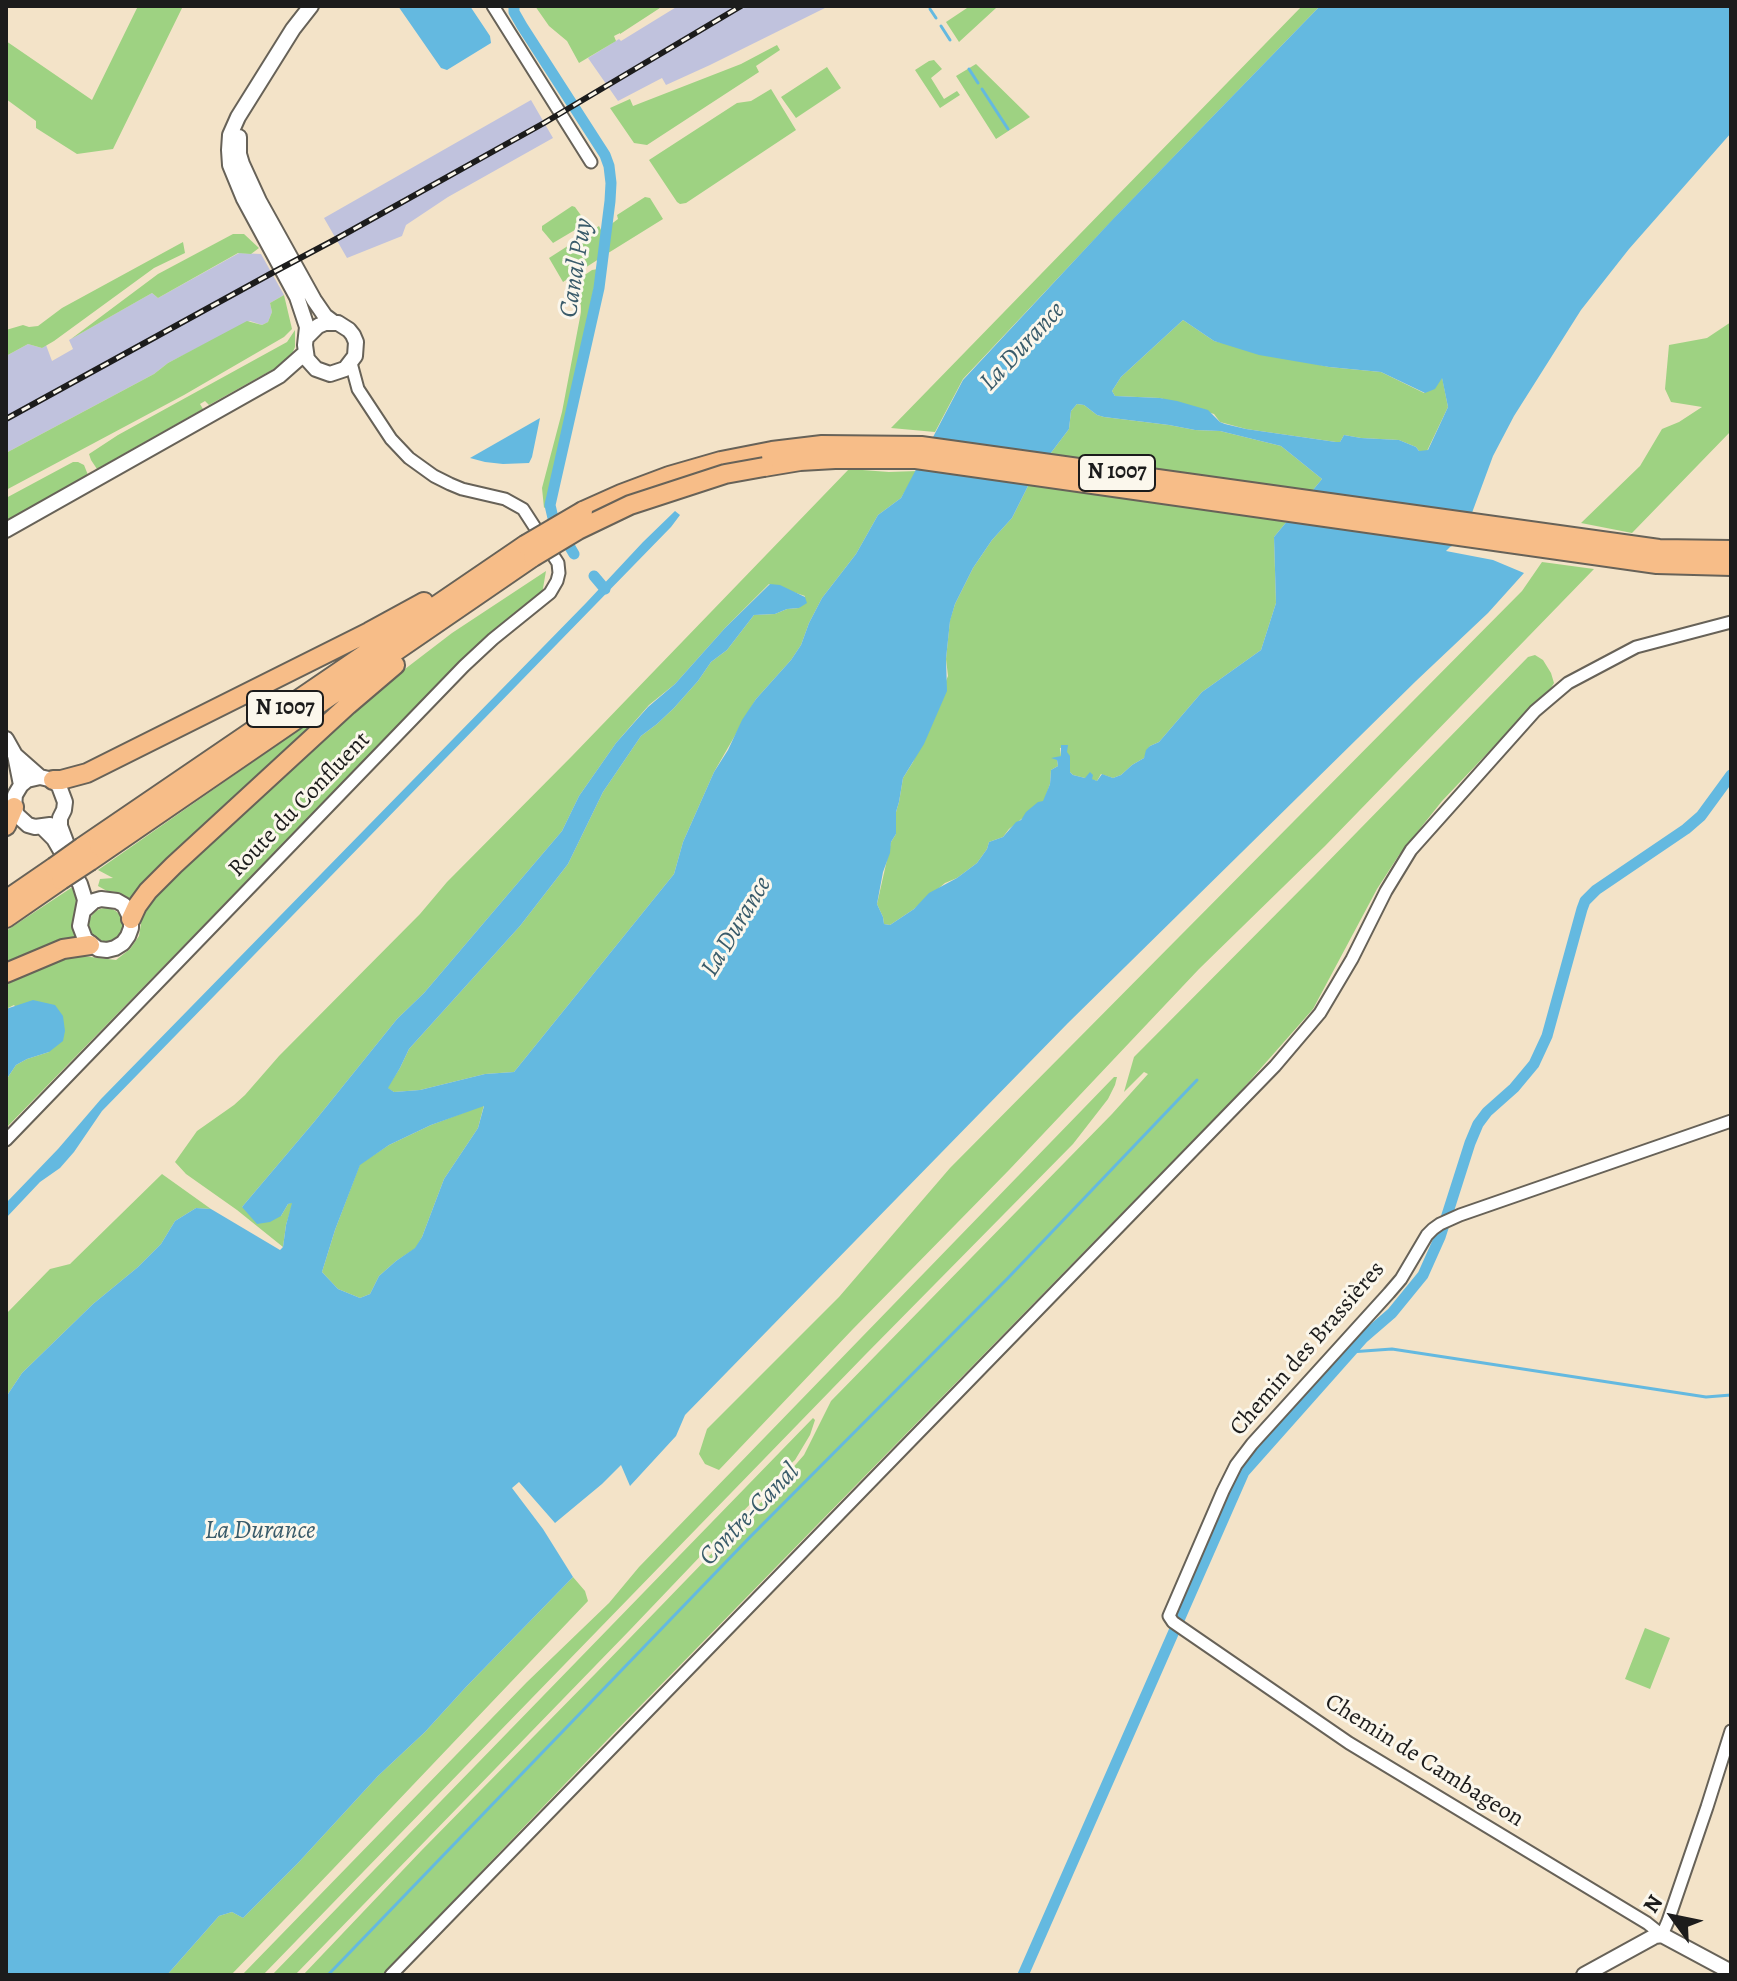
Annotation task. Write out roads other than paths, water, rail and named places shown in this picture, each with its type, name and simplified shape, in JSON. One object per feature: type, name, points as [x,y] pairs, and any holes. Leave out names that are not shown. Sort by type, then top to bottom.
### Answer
[{"type":"highway","name":"N 1007","points":[[6,918],[58,874],[488,571],[630,505],[725,474],[800,461],[916,459],[1731,566]]},
{"type":"highway","name":"N 1007","points":[[1658,556],[1731,550]]},
{"type":"highway","name":"N 1007","points":[[86,854],[437,624],[529,551]]},
{"type":"highway","points":[[47,778],[87,773],[488,571]]},
{"type":"highway","points":[[131,919],[148,891],[174,865],[348,705],[406,657],[437,624]]},
{"type":"highway","points":[[6,826],[14,807]]},
{"type":"highway","name":"N 1007","points":[[6,900],[58,874]]},
{"type":"highway","points":[[6,973],[63,949],[90,945]]},
{"type":"street","points":[[311,6],[293,29],[238,117],[230,135],[230,165],[244,199],[297,297],[307,327],[307,359],[323,372],[342,377],[358,389]]},
{"type":"street","points":[[493,6],[591,162]]},
{"type":"street","points":[[246,103],[238,144],[242,164],[314,300],[325,316],[343,325],[353,335],[356,349],[345,369],[279,376]]},
{"type":"street","points":[[307,337],[318,326],[333,322]]},
{"type":"street","points":[[6,530],[279,376],[305,353]]},
{"type":"street","points":[[351,363],[358,389]]},
{"type":"street","name":"Route du Confluent","points":[[6,1140],[464,666],[550,593],[559,573],[558,563],[523,509],[505,499],[462,489],[420,468],[391,439],[358,389]]},
{"type":"street","points":[[391,1975],[1275,1066],[1320,1013],[1411,850],[1535,711],[1568,683],[1636,647],[1731,622]]},
{"type":"street","points":[[6,739],[15,755],[21,785]]},
{"type":"street","points":[[15,755],[59,786],[65,802],[60,818],[62,835],[101,899]]},
{"type":"street","points":[[47,778],[33,777],[21,785],[15,795],[17,815],[28,825],[43,828],[54,839],[80,884],[85,900],[80,926],[90,945],[107,950],[123,943],[128,936],[131,919],[124,905],[117,901],[94,901],[83,911]]},
{"type":"street","points":[[43,828],[60,818]]},
{"type":"street","name":"Chemin des Brassières","points":[[1174,1622],[1211,1517],[1236,1465],[1389,1293],[1410,1266],[1427,1235],[1445,1221],[1731,1121]]},
{"type":"street","name":"Chemin de Cambageon","points":[[1174,1622],[1349,1743],[1662,1935]]},
{"type":"street","points":[[1662,1935],[1731,1731]]},
{"type":"street","points":[[1584,1975],[1662,1935],[1731,1972]]},
{"type":"water","points":[[398,6],[470,6],[490,36],[491,43],[447,70],[441,68]]},
{"type":"water","name":"La Durance","points":[[1320,6],[1731,6],[1731,133],[1629,249],[1581,310],[1514,416],[1493,456],[1459,543],[1446,551],[1493,560],[1524,573],[1488,613],[1068,1023],[685,1415],[676,1436],[630,1486],[621,1465],[555,1523],[519,1482],[512,1488],[573,1577],[243,1918],[232,1912],[219,1916],[167,1975],[6,1975],[6,1397],[22,1373],[93,1304],[138,1267],[161,1244],[175,1221],[196,1208],[211,1209],[280,1250],[283,1247],[292,1203],[288,1204],[281,1216],[257,1224],[242,1207],[397,1019],[424,993],[562,831],[579,796],[616,743],[648,707],[675,684],[770,584],[780,585],[805,597],[807,603],[799,608],[754,615],[674,708],[641,736],[603,792],[568,864],[520,926],[409,1049],[388,1088],[394,1092],[420,1090],[485,1074],[514,1072],[674,874],[683,842],[714,772],[742,720],[801,645],[822,598],[856,554],[878,515],[901,498],[963,380],[1114,218]],"holes":[[[1183,320],[1214,341],[1259,355],[1381,372],[1425,393],[1435,389],[1442,378],[1448,407],[1428,450],[1419,451],[1399,440],[1344,435],[1340,442],[1336,442],[1246,429],[1220,422],[1208,410],[1177,401],[1115,396],[1112,391],[1121,377]],[[1077,404],[1084,405],[1104,417],[1220,431],[1281,446],[1322,479],[1274,537],[1276,603],[1261,650],[1202,692],[1159,742],[1146,750],[1144,758],[1121,775],[1113,778],[1102,774],[1097,781],[1092,779],[1090,772],[1085,778],[1073,775],[1070,772],[1068,745],[1061,745],[1061,756],[1051,758],[1057,760],[1058,766],[1051,770],[1050,784],[1043,801],[1026,812],[1003,837],[989,842],[977,863],[929,893],[914,909],[890,925],[884,924],[877,904],[891,842],[896,834],[896,812],[903,778],[924,744],[947,691],[946,659],[955,604],[973,568],[1012,518],[1032,478],[1069,429],[1071,411]],[[484,1106],[478,1128],[444,1179],[415,1248],[379,1276],[370,1294],[360,1298],[338,1289],[322,1272],[360,1165],[389,1145],[431,1125]]]},
{"type":"water","points":[[540,418],[529,463],[503,464],[470,458]]},
{"type":"water","points":[[675,511],[680,515],[671,527],[102,1111],[60,1168],[40,1182],[6,1218],[6,1203],[101,1099]]},
{"type":"water","points":[[33,1000],[55,1005],[63,1016],[63,1041],[49,1052],[16,1065],[6,1080],[6,1009]]},
{"type":"waterway","name":"Canal Puy","points":[[514,6],[522,26],[605,155],[611,183],[599,288],[550,505],[553,518],[574,554]]},
{"type":"waterway","points":[[930,9],[936,18]]},
{"type":"waterway","points":[[941,26],[950,40]]},
{"type":"waterway","points":[[969,69],[978,83]]},
{"type":"waterway","points":[[982,89],[1008,129]]},
{"type":"waterway","name":"Canal Puy","points":[[594,576],[605,589]]},
{"type":"waterway","points":[[1023,1975],[1244,1472],[1363,1338],[1392,1313],[1423,1275],[1440,1237],[1478,1124],[1534,1064],[1547,1036],[1585,901],[1596,890],[1686,829],[1701,816],[1731,775]]},
{"type":"waterway","name":"Contre-Canal","points":[[328,1975],[1197,1080]]},
{"type":"waterway","points":[[1350,1352],[1392,1349],[1706,1397],[1731,1395]]},
{"type":"railway","points":[[6,419],[544,123],[741,6]]}]
